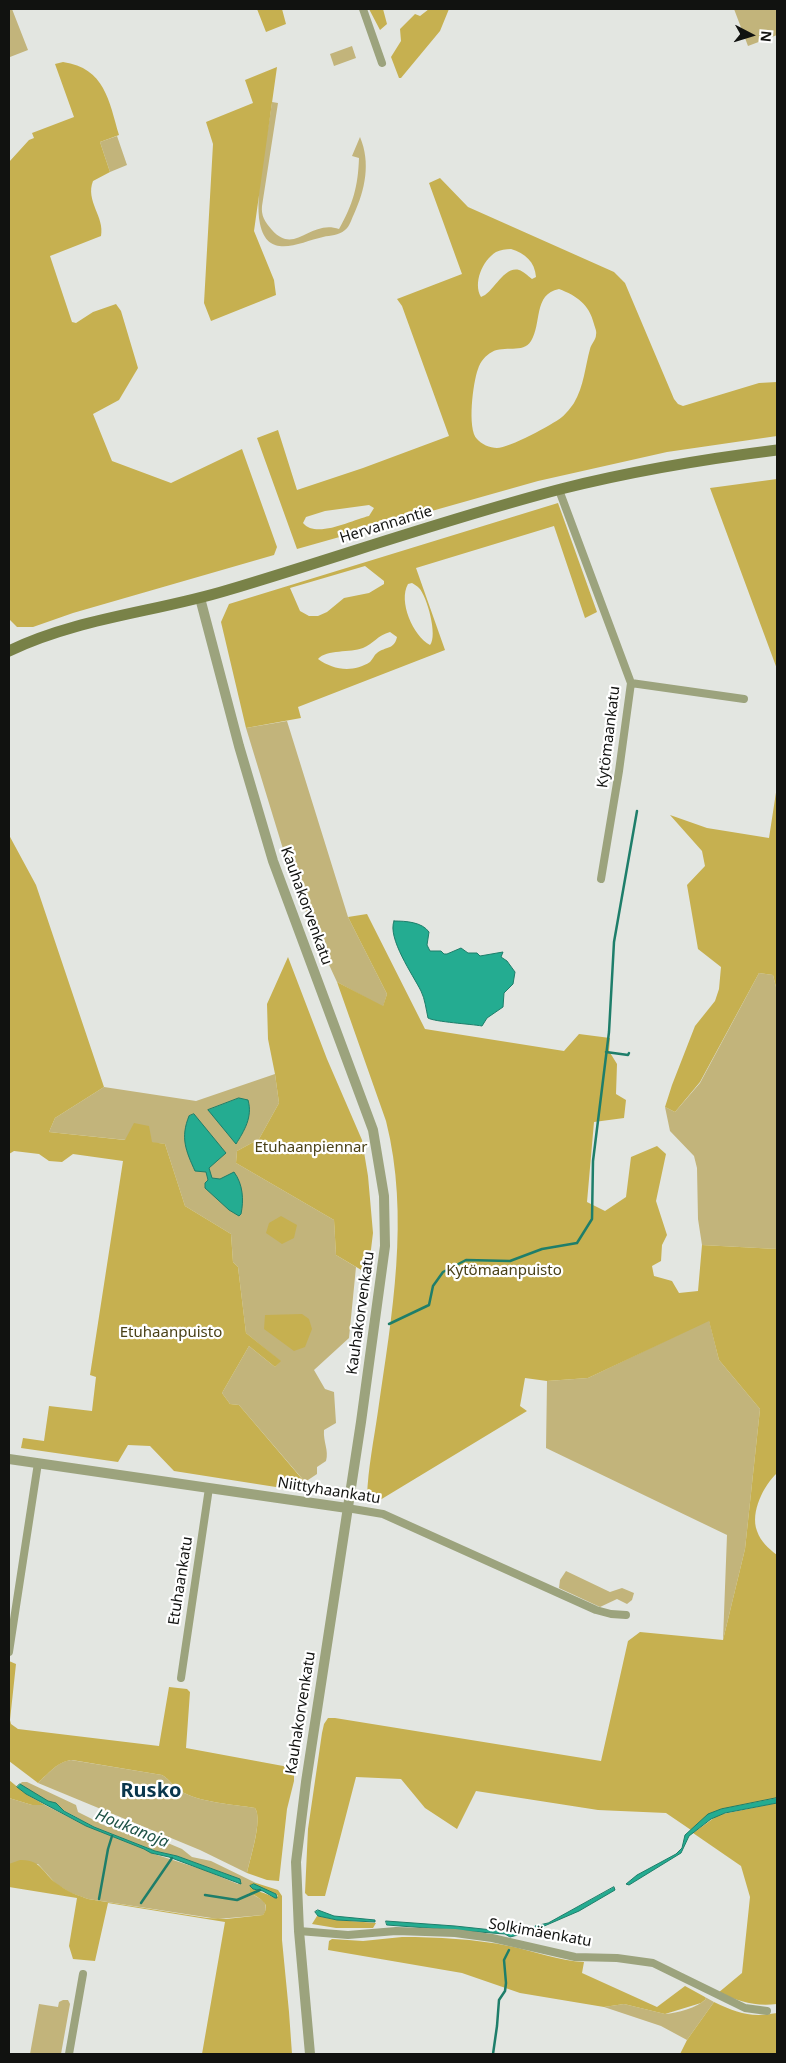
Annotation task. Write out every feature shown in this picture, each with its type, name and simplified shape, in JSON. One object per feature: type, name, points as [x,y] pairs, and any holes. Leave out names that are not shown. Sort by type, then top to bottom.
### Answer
[{"type":"main road","name":"Hervannantie","points":[[9,651],[37,639],[78,627],[200,598],[374,543],[559,490],[651,469],[777,450]]},
{"type":"street","points":[[363,9],[382,63]]},
{"type":"street","name":"Kytömaankatu","points":[[559,490],[631,683],[601,879]]},
{"type":"street","name":"Kauhakorvenkatu","points":[[200,598],[268,846],[301,940],[354,1076],[372,1130],[383,1183],[385,1246],[361,1422],[306,1782],[296,1862],[299,1931],[310,2054]]},
{"type":"street","points":[[631,683],[744,699]]},
{"type":"street","name":"Niittyhaankatu","points":[[9,1459],[383,1514],[596,1610],[626,1615]]},
{"type":"street","points":[[9,1652],[38,1464]]},
{"type":"street","name":"Etuhaankatu","points":[[181,1678],[209,1488]]},
{"type":"street","name":"Solkimäenkatu","points":[[299,1931],[348,1935],[396,1932],[455,1933],[492,1938],[575,1957],[617,1958],[653,1963],[745,2008],[767,2011]]},
{"type":"street","points":[[70,2054],[83,1974]]},
{"type":"shaded area","points":[[12,9],[28,50],[10,57],[9,10]]},
{"type":"shaded area","points":[[734,9],[777,9],[777,35],[748,46]]},
{"type":"shaded area","points":[[352,46],[356,58],[334,66],[330,54]]},
{"type":"shaded area","points":[[272,102],[278,103],[262,210],[267,224],[280,237],[296,238],[329,227],[339,229],[348,211],[356,187],[359,158],[352,156],[360,137],[366,166],[364,186],[349,225],[340,233],[286,246],[277,246],[264,235],[260,224],[259,197],[262,164]]},
{"type":"shaded area","points":[[117,136],[127,165],[110,172],[100,142]]},
{"type":"shaded area","points":[[287,721],[348,917],[387,994],[383,1007],[337,982],[312,928],[287,862],[246,728]]},
{"type":"shaded area","points":[[394,921],[413,923],[426,929],[429,932],[427,945],[430,951],[441,951],[447,954],[461,948],[468,953],[477,953],[480,956],[503,952],[501,957],[507,961],[515,972],[513,984],[504,993],[503,1007],[487,1018],[482,1026],[428,1018],[422,994],[397,946],[394,937]]},
{"type":"shaded area","points":[[759,973],[773,975],[777,991],[777,1249],[702,1245],[698,1219],[697,1168],[694,1156],[670,1131],[665,1107],[675,1112],[700,1083]]},
{"type":"shaded area","points":[[275,1074],[279,1103],[259,1139],[237,1151],[236,1163],[334,1220],[336,1255],[356,1267],[349,1338],[314,1370],[325,1389],[334,1392],[336,1423],[324,1430],[327,1453],[326,1461],[317,1467],[317,1474],[305,1482],[239,1405],[230,1404],[222,1393],[249,1346],[275,1367],[280,1361],[246,1333],[238,1267],[233,1262],[231,1234],[185,1206],[165,1144],[49,1132],[55,1118],[104,1087],[196,1101]]},
{"type":"shaded area","points":[[239,1098],[248,1100],[249,1118],[236,1144],[208,1110]]},
{"type":"shaded area","points":[[194,1114],[226,1153],[209,1168],[212,1178],[220,1179],[234,1172],[237,1177],[242,1192],[241,1214],[239,1216],[229,1210],[205,1188],[205,1183],[208,1180],[206,1172],[195,1171],[185,1144],[186,1124],[189,1116]]},
{"type":"shaded area","points":[[709,1320],[719,1360],[760,1409],[745,1549],[723,1640],[727,1535],[546,1448],[547,1381],[588,1378]]},
{"type":"shaded area","points":[[566,1571],[610,1592],[622,1588],[634,1593],[632,1600],[627,1604],[617,1599],[600,1607],[559,1588],[560,1580]]},
{"type":"shaded area","points":[[71,1760],[162,1775],[178,1789],[189,1795],[217,1803],[255,1808],[258,1821],[247,1873],[200,1850],[38,1783],[57,1765]]},
{"type":"shaded area","points":[[27,1782],[76,1805],[78,1812],[108,1827],[112,1820],[118,1822],[182,1849],[192,1857],[211,1861],[256,1883],[252,1883],[250,1893],[264,1901],[266,1908],[263,1915],[218,1919],[88,1899],[71,1893],[56,1884],[38,1864],[9,1864],[9,1798],[32,1805],[45,1805],[86,1826],[151,1853],[204,1870],[238,1884],[240,1879],[177,1856],[155,1851],[94,1827],[27,1790],[20,1784]]},
{"type":"shaded area","points":[[20,1784],[48,1801],[56,1803],[64,1811],[94,1827],[155,1851],[177,1856],[240,1879],[241,1884],[169,1857],[151,1853],[86,1826],[26,1794],[17,1787]]},
{"type":"shaded area","points":[[777,1798],[777,1803],[725,1813],[711,1819],[689,1836],[681,1853],[629,1885],[626,1884],[637,1875],[676,1854],[682,1848],[685,1835],[708,1814],[721,1809]]},
{"type":"shaded area","points":[[254,1884],[276,1894],[277,1898],[263,1891],[253,1889],[250,1886]]},
{"type":"shaded area","points":[[614,1887],[615,1890],[579,1911],[535,1930],[535,1926],[548,1923]]},
{"type":"shaded area","points":[[318,1910],[334,1916],[375,1920],[375,1922],[337,1920],[318,1916],[315,1912]]},
{"type":"shaded area","points":[[386,1921],[511,1932],[524,1929],[526,1933],[510,1937],[505,1934],[387,1925]]},
{"type":"shaded area","points":[[705,1997],[714,2002],[687,2040],[661,2026],[604,2007],[624,2004],[665,2014],[692,2007],[706,1999]]},
{"type":"shaded area","points":[[68,2000],[70,2004],[61,2054],[30,2054],[39,2004],[58,2007],[59,2002]]},
{"type":"green space","points":[[257,9],[282,9],[286,24],[266,32]]},
{"type":"green space","points":[[369,9],[383,9],[387,24],[380,30]]},
{"type":"green space","points":[[429,9],[449,9],[440,31],[401,78],[399,78],[391,57],[401,41],[400,29],[415,14],[420,16]]},
{"type":"green space","points":[[63,62],[77,65],[97,79],[108,99],[119,135],[100,142],[110,172],[93,181],[91,188],[91,195],[100,222],[101,236],[50,256],[72,322],[76,323],[93,312],[116,304],[121,311],[138,368],[119,400],[93,414],[112,461],[171,483],[242,449],[277,547],[274,555],[73,613],[33,627],[17,627],[9,619],[9,162],[29,140],[34,138],[32,133],[74,117],[55,64]]},
{"type":"green space","points":[[277,67],[254,231],[274,280],[276,295],[211,321],[204,303],[213,144],[206,122],[253,103],[245,80]]},
{"type":"green space","points":[[440,178],[468,207],[614,272],[625,283],[674,399],[678,404],[683,406],[759,383],[777,382],[777,436],[667,452],[538,481],[297,549],[257,438],[278,430],[297,490],[449,436],[402,306],[397,299],[462,274],[429,183]],"holes":[[[511,249],[521,253],[528,259],[534,267],[536,277],[532,279],[524,272],[513,270],[503,276],[490,291],[481,297],[478,285],[483,267],[496,252]],[[559,289],[581,302],[589,311],[596,330],[596,337],[591,347],[577,397],[564,416],[520,440],[497,448],[481,443],[474,434],[472,426],[473,394],[479,366],[492,352],[528,345],[534,334],[542,303],[551,292]],[[369,505],[374,508],[369,516],[325,529],[316,529],[303,523],[306,517],[325,511]]]},
{"type":"green space","points":[[777,479],[777,669],[710,488]]},
{"type":"green space","points":[[558,503],[597,612],[585,618],[554,526],[416,568],[445,650],[298,707],[301,718],[246,728],[221,622],[229,604]],"holes":[[[365,566],[384,581],[384,584],[369,593],[344,598],[327,612],[318,616],[309,616],[300,611],[290,588]],[[412,583],[418,587],[425,599],[433,633],[430,645],[418,634],[409,618],[405,599],[405,591],[408,584]],[[390,632],[397,637],[394,644],[377,653],[370,662],[357,668],[337,668],[318,659],[333,652],[363,648]]]},
{"type":"green space","points":[[777,786],[777,991],[773,975],[759,973],[700,1082],[675,1112],[665,1107],[695,1026],[715,1001],[719,989],[721,967],[698,949],[687,885],[705,866],[702,851],[670,815],[707,828],[769,838]]},
{"type":"green space","name":"Etuhaanpuisto","points":[[9,835],[36,885],[104,1087],[55,1118],[49,1132],[125,1140],[134,1123],[149,1126],[152,1142],[165,1144],[185,1206],[231,1234],[233,1262],[238,1267],[246,1333],[281,1361],[275,1367],[249,1346],[222,1393],[230,1404],[239,1405],[314,1493],[174,1471],[150,1446],[128,1445],[118,1462],[21,1448],[23,1438],[44,1441],[49,1406],[92,1411],[96,1377],[90,1375],[123,1161],[73,1154],[62,1162],[49,1161],[39,1154],[14,1151],[9,1154]]},
{"type":"green space","name":"Kytömaanpuisto","points":[[367,914],[425,1029],[564,1051],[579,1034],[610,1038],[609,1051],[617,1064],[616,1094],[626,1100],[624,1118],[594,1122],[587,1202],[605,1211],[626,1197],[631,1157],[657,1146],[666,1154],[656,1201],[667,1235],[662,1245],[661,1261],[652,1266],[654,1276],[672,1281],[679,1293],[698,1291],[702,1245],[777,1249],[777,1473],[767,1484],[763,1492],[757,1507],[755,1524],[763,1542],[777,1555],[777,1798],[719,1810],[704,1818],[691,1830],[666,1813],[598,1810],[476,1791],[457,1829],[425,1808],[401,1779],[356,1777],[325,1896],[308,1896],[305,1893],[308,1829],[322,1733],[328,1718],[601,1761],[628,1641],[640,1632],[723,1640],[745,1549],[760,1409],[719,1360],[709,1321],[588,1378],[547,1381],[525,1378],[520,1406],[527,1411],[380,1500],[367,1497],[370,1464],[389,1339],[398,1229],[393,1157],[386,1121],[337,982],[383,1006],[387,994],[348,917]]},
{"type":"green space","name":"Etuhaanpiennar","points":[[288,957],[327,1059],[362,1140],[368,1176],[373,1233],[368,1274],[336,1255],[334,1220],[236,1163],[237,1151],[259,1139],[279,1103],[268,1039],[267,1004]]},
{"type":"green space","points":[[281,1216],[297,1225],[294,1238],[282,1244],[266,1233],[269,1223]]},
{"type":"green space","points":[[302,1314],[309,1319],[312,1329],[305,1347],[294,1351],[264,1329],[265,1315]]},
{"type":"green space","points":[[9,1661],[16,1664],[10,1720],[11,1724],[18,1729],[159,1746],[169,1687],[187,1689],[190,1692],[186,1748],[294,1768],[294,1781],[287,1809],[279,1881],[267,1880],[247,1873],[257,1830],[258,1821],[255,1808],[189,1795],[178,1789],[162,1775],[72,1760],[58,1765],[38,1783],[9,1761]]},
{"type":"green space","points":[[9,1780],[26,1794],[45,1805],[32,1805],[9,1798]]},
{"type":"green space","points":[[777,1803],[777,2004],[761,2005],[740,2001],[718,1993],[742,1973],[750,1897],[741,1866],[693,1833],[718,1815]]},
{"type":"green space","points":[[20,1860],[33,1862],[62,1887],[88,1899],[207,1918],[226,1919],[263,1915],[266,1907],[265,1904],[250,1893],[250,1887],[250,1883],[278,1890],[282,1896],[282,1940],[292,2054],[202,2054],[225,1922],[108,1903],[95,1961],[73,1959],[69,1946],[77,1898],[9,1887],[9,1864]],"holes":[[[252,1884],[276,1894],[278,1896],[275,1898],[250,1887]]]},
{"type":"green space","points":[[317,1916],[337,1920],[376,1923],[373,1928],[336,1928],[312,1924]]},
{"type":"green space","points":[[402,1937],[483,1942],[509,1946],[565,1960],[584,1962],[582,1973],[657,2007],[685,1986],[706,1999],[701,2003],[665,2014],[624,2004],[604,2007],[520,1993],[462,1973],[328,1950],[329,1941],[332,1939],[363,1941]]},
{"type":"green space","points":[[714,2002],[744,2014],[777,2013],[777,2054],[680,2054],[687,2040]]},
{"type":"waterway","points":[[389,1324],[429,1305],[433,1286],[443,1272],[466,1260],[510,1261],[542,1249],[577,1243],[592,1219],[593,1161],[609,1032],[614,942],[637,811]]},
{"type":"waterway","points":[[606,1052],[628,1055],[629,1053]]},
{"type":"waterway","name":"Houkanoja","points":[[99,1899],[112,1836]]},
{"type":"waterway","points":[[141,1903],[172,1858]]},
{"type":"waterway","points":[[205,1895],[237,1900],[260,1890]]},
{"type":"waterway","points":[[493,2054],[499,2000],[505,1991],[506,1983],[504,1960],[509,1950]]},
{"type":"district","name":"Rusko","points":[[151,1791]]}]
